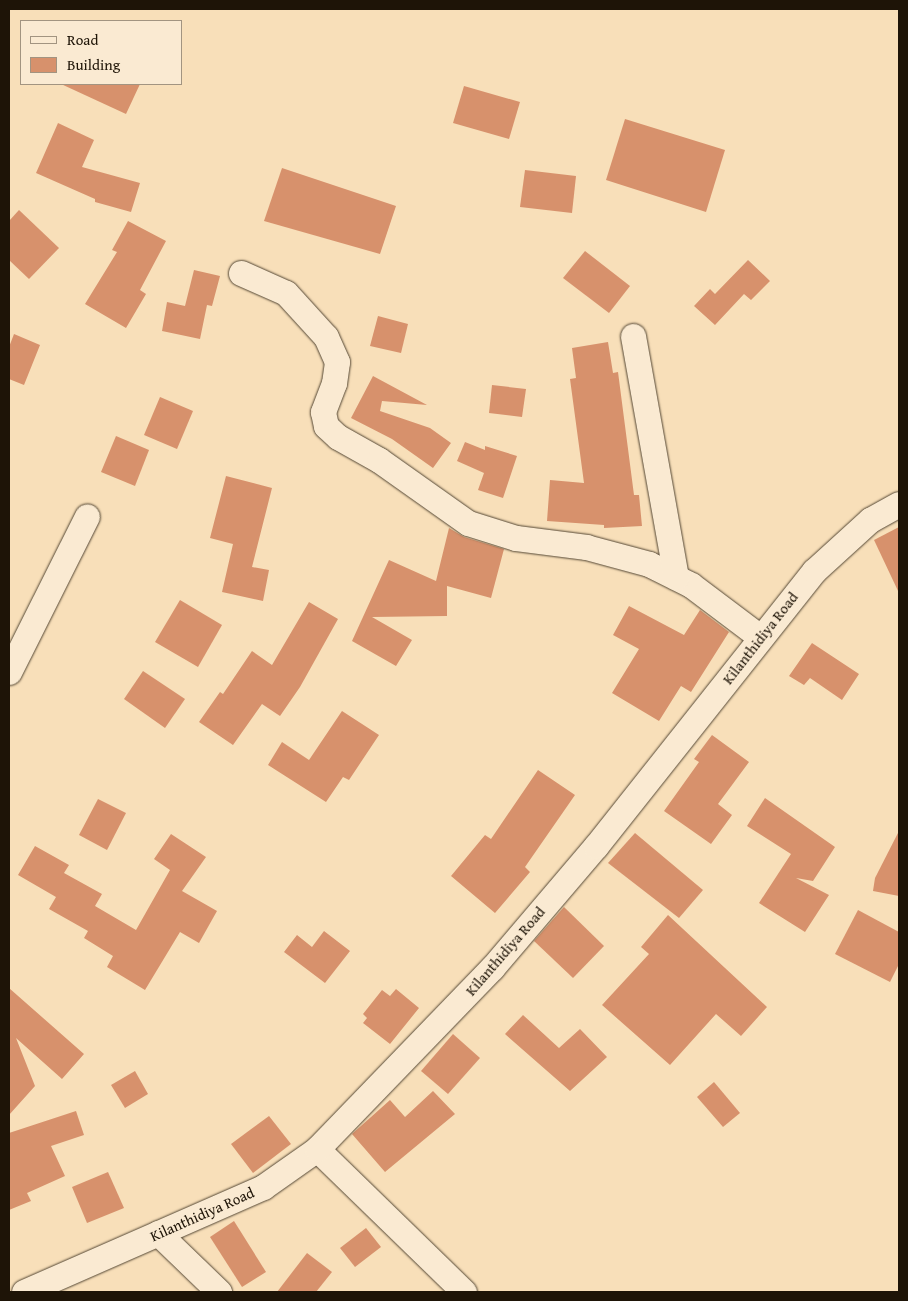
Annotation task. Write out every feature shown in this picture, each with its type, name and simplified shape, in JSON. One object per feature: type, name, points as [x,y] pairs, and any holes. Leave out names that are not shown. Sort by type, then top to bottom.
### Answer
[{"type":"street","points":[[241,273],[286,293],[326,337],[337,362],[334,383],[323,412],[326,426],[338,437],[379,460],[468,523],[516,538],[586,547],[649,564],[691,585],[760,637]]},
{"type":"street","points":[[633,336],[676,577]]},
{"type":"street","name":"Kilanthidiya Road","points":[[24,1292],[263,1187],[317,1149],[492,968],[596,846],[814,571],[870,520],[899,504]]},
{"type":"street","points":[[9,672],[87,516]]},
{"type":"street","points":[[317,1149],[464,1292]]},
{"type":"street","points":[[158,1234],[219,1292]]},
{"type":"building","points":[[63,85],[140,85],[126,114]]},
{"type":"building","points":[[464,86],[520,102],[509,139],[453,123]]},
{"type":"building","points":[[625,119],[725,150],[706,212],[606,180]]},
{"type":"building","points":[[58,123],[94,140],[82,167],[140,183],[131,212],[95,202],[95,199],[36,173]]},
{"type":"building","points":[[282,168],[396,206],[380,254],[264,221]]},
{"type":"building","points":[[525,170],[576,176],[572,213],[520,207]]},
{"type":"building","points":[[19,210],[59,248],[29,279],[9,260],[9,221]]},
{"type":"building","points":[[128,221],[166,241],[140,290],[146,294],[126,328],[85,304],[117,252],[112,250]]},
{"type":"building","points":[[585,251],[630,286],[609,313],[563,278]]},
{"type":"building","points":[[748,260],[770,281],[751,300],[744,294],[715,325],[694,306],[710,289],[715,294]]},
{"type":"building","points":[[194,270],[220,276],[212,306],[207,305],[200,339],[162,331],[167,302],[185,306]]},
{"type":"building","points":[[378,316],[408,324],[401,353],[370,346]]},
{"type":"building","points":[[14,334],[40,345],[24,385],[9,379],[9,347]]},
{"type":"building","points":[[608,342],[613,373],[618,372],[634,495],[639,495],[642,526],[604,528],[604,525],[547,521],[550,480],[584,483],[570,379],[576,378],[572,348]]},
{"type":"building","points":[[373,376],[427,405],[382,401],[380,411],[430,428],[451,443],[433,468],[392,439],[351,418]]},
{"type":"building","points":[[492,385],[526,389],[522,417],[489,413]]},
{"type":"building","points":[[160,397],[193,411],[177,449],[144,435]]},
{"type":"building","points":[[116,436],[149,450],[135,486],[101,472]]},
{"type":"building","points":[[465,442],[485,450],[485,446],[517,456],[503,498],[478,490],[484,473],[457,461]]},
{"type":"building","points":[[226,476],[272,488],[252,567],[269,570],[263,601],[222,592],[233,544],[210,538]]},
{"type":"building","points":[[899,527],[899,593],[874,540]]},
{"type":"building","points":[[449,528],[464,537],[504,549],[491,598],[447,586],[447,616],[372,617],[412,640],[396,666],[352,641],[389,560],[436,581]]},
{"type":"building","points":[[180,600],[222,625],[198,667],[155,642]]},
{"type":"building","points":[[309,602],[338,619],[300,687],[280,716],[262,704],[233,745],[199,722],[220,692],[223,694],[252,651],[272,665]]},
{"type":"building","points":[[629,606],[684,635],[700,610],[729,632],[691,692],[681,686],[659,721],[612,693],[639,649],[613,635]]},
{"type":"building","points":[[812,643],[859,674],[842,700],[810,678],[804,685],[789,676]]},
{"type":"building","points":[[143,671],[185,699],[165,728],[124,699]]},
{"type":"building","points":[[342,711],[379,735],[349,780],[343,777],[326,802],[268,765],[282,742],[309,760]]},
{"type":"building","points":[[712,735],[749,762],[718,804],[732,815],[711,844],[664,811],[699,762],[694,759]]},
{"type":"building","points":[[538,770],[575,795],[525,867],[530,872],[495,913],[451,876],[485,835],[491,839]]},
{"type":"building","points":[[765,798],[835,847],[813,881],[796,878],[829,895],[805,932],[759,903],[791,854],[747,826]]},
{"type":"building","points":[[98,799],[126,813],[107,850],[79,835]]},
{"type":"building","points":[[899,831],[899,896],[873,891],[875,878]]},
{"type":"building","points":[[635,833],[703,890],[679,918],[608,863]]},
{"type":"building","points":[[171,834],[206,857],[182,891],[217,911],[199,943],[180,932],[145,990],[107,967],[113,956],[84,938],[88,931],[49,909],[56,897],[18,875],[35,846],[69,865],[64,873],[102,894],[95,906],[136,930],[170,870],[154,859]]},
{"type":"building","points":[[564,907],[604,946],[573,978],[534,941]]},
{"type":"building","points":[[858,910],[899,932],[899,964],[890,982],[835,954]]},
{"type":"building","points":[[668,915],[767,1007],[741,1036],[716,1014],[670,1065],[602,1005],[649,954],[641,947]]},
{"type":"building","points":[[324,931],[350,951],[325,983],[284,952],[297,935],[312,947]]},
{"type":"building","points":[[9,988],[84,1054],[62,1079],[16,1038],[35,1086],[9,1115]]},
{"type":"building","points":[[396,989],[419,1008],[390,1044],[363,1023],[367,1018],[363,1014],[382,990],[390,996]]},
{"type":"building","points":[[523,1015],[559,1048],[580,1029],[607,1057],[570,1091],[505,1034]]},
{"type":"building","points":[[453,1034],[480,1058],[448,1094],[421,1071]]},
{"type":"building","points":[[135,1071],[148,1094],[125,1108],[111,1085]]},
{"type":"building","points":[[714,1082],[740,1113],[723,1127],[697,1097]]},
{"type":"building","points":[[433,1091],[455,1114],[385,1172],[352,1134],[390,1100],[405,1117]]},
{"type":"building","points":[[76,1111],[84,1135],[51,1146],[65,1176],[27,1193],[31,1201],[9,1210],[9,1133]]},
{"type":"building","points":[[269,1116],[291,1144],[253,1173],[231,1144]]},
{"type":"building","points":[[108,1172],[124,1208],[87,1223],[72,1187]]},
{"type":"building","points":[[234,1221],[266,1272],[242,1287],[210,1237]]},
{"type":"building","points":[[366,1228],[381,1247],[355,1267],[340,1248]]},
{"type":"building","points":[[307,1253],[332,1272],[316,1292],[277,1292]]}]
